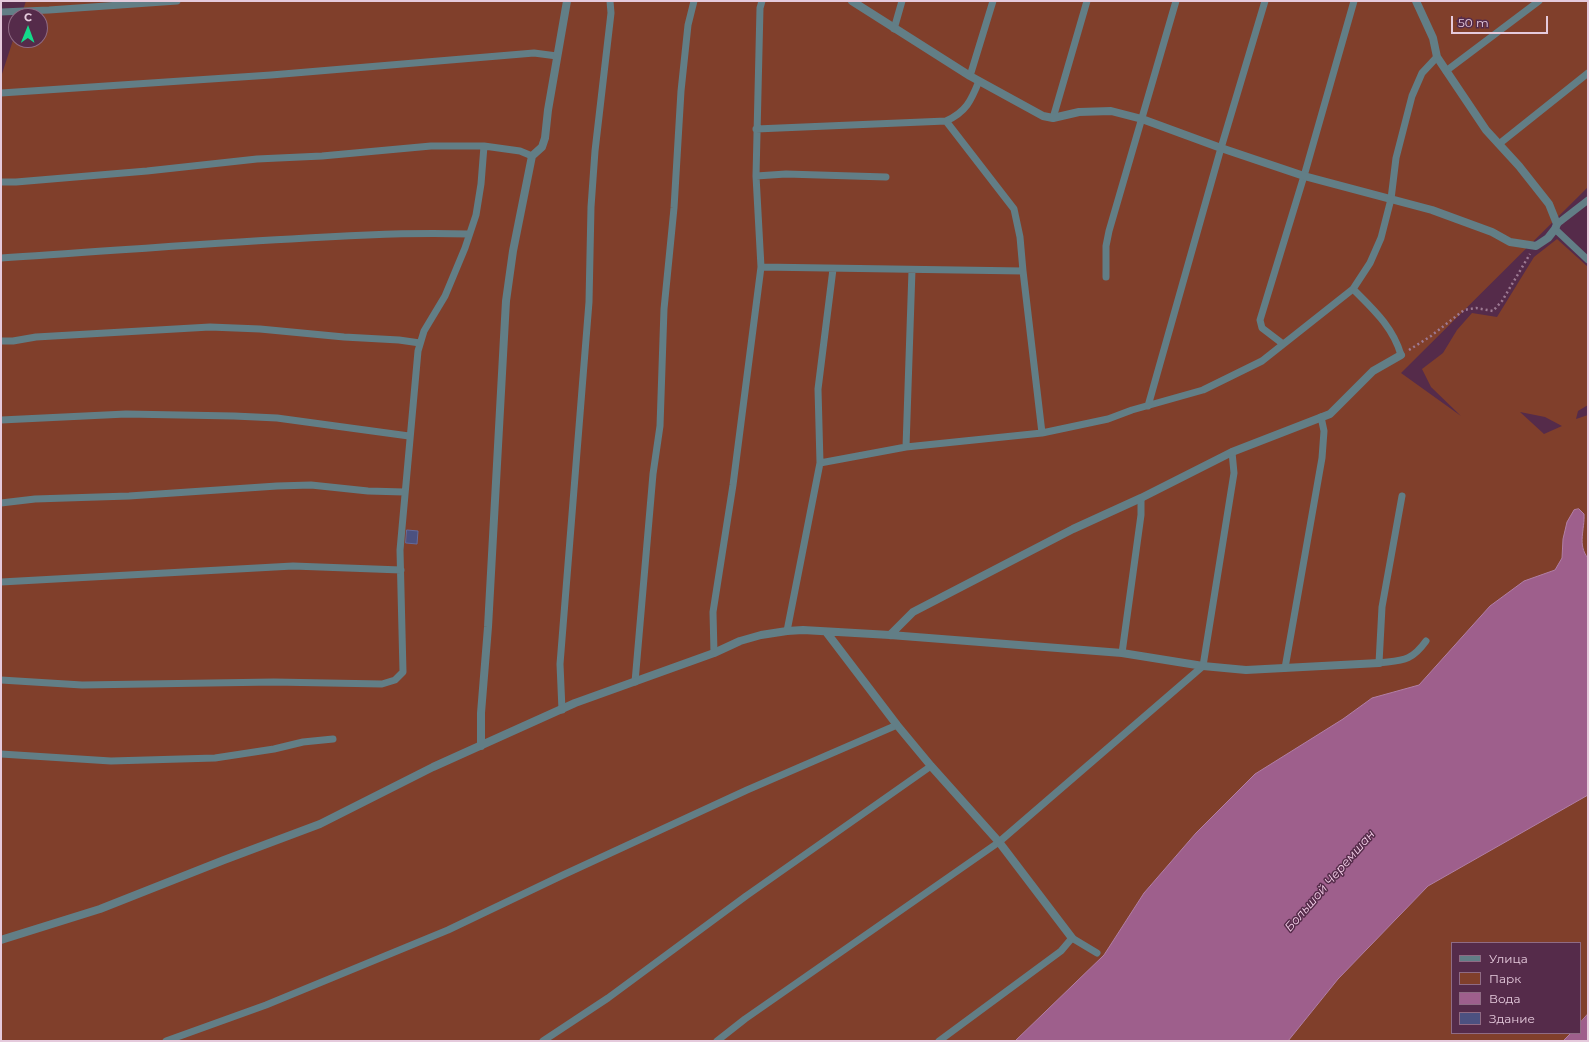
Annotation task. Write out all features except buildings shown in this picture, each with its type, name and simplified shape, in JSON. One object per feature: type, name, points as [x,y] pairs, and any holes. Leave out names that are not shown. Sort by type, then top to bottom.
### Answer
[{"type":"street","points":[[481,746],[481,713],[488,628],[506,301],[513,251],[532,156],[542,147],[545,138],[557,56],[568,1]]},
{"type":"street","points":[[852,1],[970,76],[1043,116],[1053,118],[1079,112],[1111,111],[1142,119],[1304,176],[1432,210],[1492,232],[1510,242],[1536,246],[1548,238],[1556,227],[1549,204],[1519,166],[1486,130],[1446,71],[1437,57],[1433,38],[1416,1]]},
{"type":"street","points":[[890,635],[913,612],[1073,529],[1141,498],[1232,452],[1330,414],[1373,371],[1401,355]]},
{"type":"street","points":[[1,940],[100,910],[224,860],[320,824],[433,767],[575,703],[714,653],[740,641],[787,631],[803,630],[890,635],[1122,653],[1203,666],[1246,670],[1378,663]]},
{"type":"street","points":[[827,632],[897,725],[931,766],[999,842],[1072,938]]},
{"type":"lane","points":[[1,12],[177,1]]},
{"type":"lane","points":[[562,710],[560,664],[589,302],[590,207],[594,151],[611,13],[610,1]]},
{"type":"lane","points":[[635,682],[653,474],[660,426],[664,309],[674,208],[681,91],[688,25],[694,1]]},
{"type":"lane","points":[[714,653],[713,612],[733,485],[760,267],[756,176],[756,129],[760,8],[762,1]]},
{"type":"lane","points":[[894,29],[902,1]]},
{"type":"lane","points":[[970,76],[993,1]]},
{"type":"lane","points":[[1053,118],[1088,1]]},
{"type":"lane","points":[[1106,277],[1106,246],[1109,231],[1176,1]]},
{"type":"lane","points":[[1148,406],[1221,148],[1265,1]]},
{"type":"lane","points":[[1283,344],[1262,328],[1260,320],[1304,176],[1354,1]]},
{"type":"lane","points":[[1446,71],[1539,1]]},
{"type":"lane","points":[[1,93],[271,75],[534,53],[557,56]]},
{"type":"lane","points":[[820,463],[906,447],[1042,433],[1108,419],[1132,410],[1203,390],[1262,361],[1353,289],[1370,262],[1381,238],[1391,198],[1396,158],[1412,96],[1422,73],[1437,57]]},
{"type":"lane","points":[[1499,144],[1588,73]]},
{"type":"lane","points":[[756,129],[946,122],[956,117],[966,108],[979,81]]},
{"type":"lane","points":[[946,122],[1014,209],[1020,237],[1042,433]]},
{"type":"lane","points":[[1,182],[140,172],[257,159],[322,156],[431,146],[484,146],[520,150],[532,156]]},
{"type":"lane","points":[[1,680],[82,685],[274,682],[382,684],[395,680],[403,672],[400,550],[409,436],[418,351],[424,331],[445,296],[476,215],[481,184],[484,146]]},
{"type":"lane","points":[[756,176],[786,174],[886,177]]},
{"type":"lane","points":[[1588,200],[1556,227],[1588,260]]},
{"type":"lane","points":[[1,258],[374,234],[469,234]]},
{"type":"lane","points":[[760,267],[1023,271]]},
{"type":"lane","points":[[787,631],[820,463],[818,389],[833,269]]},
{"type":"lane","points":[[906,447],[912,270]]},
{"type":"lane","points":[[1353,289],[1386,323],[1397,342],[1401,355]]},
{"type":"lane","points":[[1,341],[13,341],[36,337],[210,327],[399,340],[420,344]]},
{"type":"lane","points":[[1,420],[126,414],[226,415],[277,418],[409,436]]},
{"type":"lane","points":[[1285,668],[1322,458],[1324,431],[1321,417]]},
{"type":"lane","points":[[717,1041],[745,1019],[999,842],[1203,666],[1234,473],[1232,452]]},
{"type":"lane","points":[[1,504],[35,499],[129,496],[311,485],[368,491],[404,492]]},
{"type":"lane","points":[[1402,496],[1382,607],[1378,663],[1404,660],[1417,653],[1426,642]]},
{"type":"lane","points":[[1122,653],[1141,515],[1141,498]]},
{"type":"lane","points":[[1,582],[293,566],[400,570]]},
{"type":"lane","points":[[166,1041],[266,1005],[448,930],[740,793],[897,725]]},
{"type":"lane","points":[[1,754],[110,761],[214,758],[274,749],[303,742],[333,739]]},
{"type":"lane","points":[[543,1041],[608,998],[746,896],[931,766]]},
{"type":"lane","points":[[940,1041],[1061,951],[1072,938],[1097,953]]},
{"type":"path","points":[[1401,355],[1431,336],[1464,310],[1476,308],[1493,311],[1502,301],[1536,246]]},
{"type":"green space","points":[[26,1],[1588,1],[1588,187],[1401,373],[1461,416],[1431,387],[1422,369],[1443,353],[1457,330],[1472,313],[1497,317],[1534,257],[1557,239],[1588,267],[1588,405],[1578,411],[1576,419],[1588,415],[1588,558],[1582,545],[1584,521],[1563,539],[1562,558],[1555,570],[1524,581],[1490,606],[1419,685],[1372,698],[1343,719],[1255,774],[1196,833],[1144,893],[1104,955],[1015,1041],[1,1041],[1,77],[10,48],[48,48],[48,8],[24,8]],"holes":[[[1520,412],[1545,417],[1562,426],[1544,434]]]},
{"type":"green space","points":[[1588,795],[1588,1014],[1581,1022],[1581,942],[1451,942],[1451,1034],[1570,1034],[1563,1041],[1288,1041],[1338,979],[1428,886]]},
{"type":"water","name":"Большой Черемшан","points":[[1579,509],[1584,514],[1582,542],[1588,558],[1588,795],[1428,886],[1338,979],[1288,1041],[1015,1041],[1104,955],[1144,893],[1196,833],[1255,774],[1343,719],[1372,698],[1419,685],[1490,606],[1524,581],[1555,570],[1562,558],[1563,539],[1567,522],[1574,510]]},
{"type":"water","points":[[1588,1014],[1588,1041],[1563,1041],[1570,1034],[1581,1034],[1581,1022]]}]
